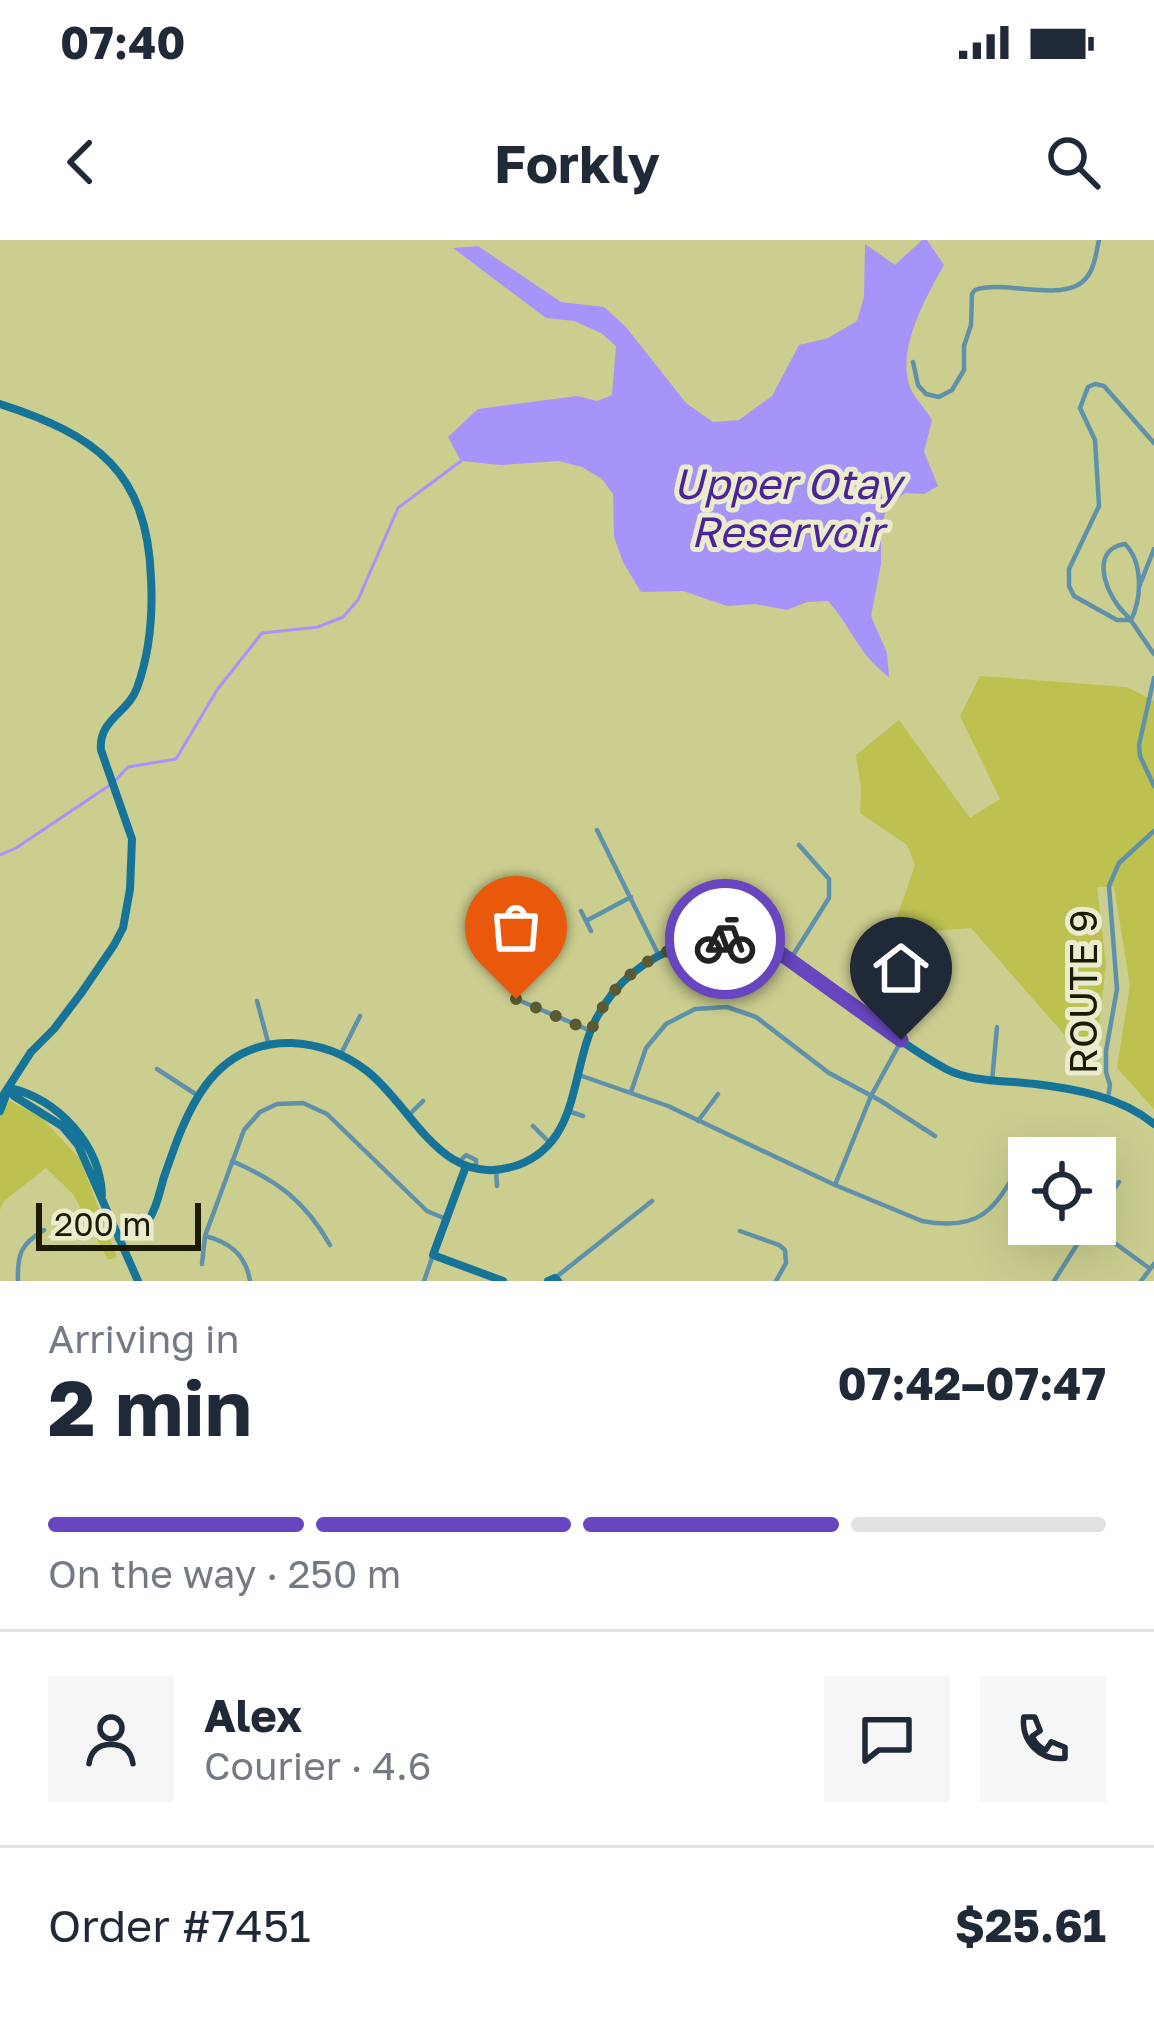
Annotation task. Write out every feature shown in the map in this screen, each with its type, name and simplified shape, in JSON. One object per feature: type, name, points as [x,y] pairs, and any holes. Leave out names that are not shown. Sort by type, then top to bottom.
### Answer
[{"type":"street","points":[[913,362],[918,385],[926,394],[950,393],[964,370],[975,290],[1077,286],[1090,274],[1099,240]]},
{"type":"street","points":[[1131,620],[1117,620],[1074,596],[1068,584],[1069,569],[1099,506],[1096,440],[1080,408],[1088,387],[1104,386],[1154,442]]},
{"type":"street","points":[[0,404],[86,442],[123,476],[147,531],[152,608],[136,692],[100,739],[132,843],[122,928],[82,992],[4,1086],[0,1100]]},
{"type":"street","points":[[1138,587],[1132,551],[1117,544],[1104,560],[1103,574],[1113,598],[1154,654]]},
{"type":"street","points":[[1131,620],[1154,549]]},
{"type":"street","points":[[1154,678],[1139,745],[1154,786]]},
{"type":"street","points":[[597,830],[658,954]]},
{"type":"street","name":"ROUTE 9","points":[[1108,1098],[1106,1051],[1117,989],[1109,886],[1119,862],[1154,831]]},
{"type":"street","points":[[790,960],[829,898],[829,879],[799,844]]},
{"type":"street","points":[[586,921],[631,897]]},
{"type":"street","points":[[581,911],[591,931]]},
{"type":"street","points":[[725,939],[727,921]]},
{"type":"street","points":[[119,1239],[150,1218],[197,1095],[229,1061],[269,1045],[310,1045],[341,1054],[369,1072],[439,1150],[467,1166],[516,1166],[551,1144],[568,1111],[596,1018],[618,986],[658,954],[692,942],[725,939],[780,953],[950,1071],[992,1082],[1035,1084],[1108,1098],[1154,1124]]},
{"type":"street","points":[[867,1016],[890,989]]},
{"type":"street","points":[[516,999],[591,1031]]},
{"type":"street","points":[[256,1001],[269,1045]]},
{"type":"street","points":[[631,1092],[643,1055],[662,1028],[687,1012],[719,1006],[756,1017],[829,1072],[935,1136]]},
{"type":"street","points":[[341,1054],[360,1016]]},
{"type":"street","points":[[992,1082],[997,1027]]},
{"type":"street","points":[[835,1185],[871,1096],[901,1040]]},
{"type":"street","points":[[158,1069],[197,1095]]},
{"type":"street","points":[[579,1075],[631,1092],[922,1221],[959,1223],[982,1215],[1008,1185]]},
{"type":"street","points":[[0,1111],[4,1086]]},
{"type":"street","points":[[4,1086],[51,1117],[83,1152],[138,1281]]},
{"type":"street","points":[[698,1121],[718,1094]]},
{"type":"street","points":[[408,1116],[423,1101]]},
{"type":"street","points":[[202,1264],[205,1237],[244,1130],[260,1112],[283,1103],[309,1105],[327,1114],[428,1211],[448,1220]]},
{"type":"street","points":[[568,1111],[583,1116]]},
{"type":"street","points":[[533,1126],[551,1144]]},
{"type":"street","points":[[541,1153],[550,1165]]},
{"type":"street","points":[[232,1161],[288,1191],[330,1245]]},
{"type":"street","points":[[424,1281],[467,1166]]},
{"type":"street","points":[[496,1169],[496,1186]]},
{"type":"street","points":[[1116,1186],[1119,1182]]},
{"type":"street","points":[[553,1280],[652,1201]]},
{"type":"street","points":[[18,1281],[20,1252],[28,1239],[44,1230]]},
{"type":"street","points":[[740,1231],[785,1250],[787,1260],[776,1281]]},
{"type":"street","points":[[205,1237],[235,1250],[248,1268],[250,1281]]},
{"type":"street","points":[[1116,1240],[1152,1266],[1141,1281]]},
{"type":"street","points":[[1054,1281],[1077,1245]]},
{"type":"street","points":[[434,1256],[502,1281]]},
{"type":"shaded area","points":[[980,676],[1127,687],[1154,701],[1154,1109],[1117,1068],[1130,985],[1114,887],[1097,887],[1106,964],[1097,1044],[1075,1047],[971,928],[907,933],[897,917],[915,865],[907,845],[860,813],[856,755],[899,720],[970,818],[1000,799],[960,716]]},
{"type":"shaded area","points":[[0,1096],[41,1117],[80,1159],[117,1257],[108,1260],[73,1194],[46,1168],[4,1201],[0,1210]]},
{"type":"water","name":"Upper Otay Reservoir","points":[[927,240],[944,265],[915,324],[907,372],[912,391],[932,420],[924,452],[938,486],[924,494],[905,493],[886,508],[871,616],[887,653],[889,677],[869,659],[828,601],[787,610],[755,604],[727,606],[683,591],[641,592],[614,537],[613,494],[602,479],[559,461],[501,465],[461,461],[448,437],[478,409],[577,396],[597,401],[612,395],[616,346],[574,321],[546,318],[453,248],[478,246],[561,302],[604,307],[626,327],[686,403],[713,422],[739,420],[772,396],[799,345],[828,338],[857,321],[864,297],[865,244],[895,265]]},
{"type":"waterway","points":[[0,855],[113,783],[128,767],[176,759],[217,690],[262,633],[318,627],[343,617],[358,600],[398,508],[461,461]]},
{"type":"way so far","points":[[516,999],[591,1031],[618,986],[637,968],[658,954],[692,942],[725,939]]},
{"type":"route","points":[[725,939],[780,953],[901,1040]]}]
